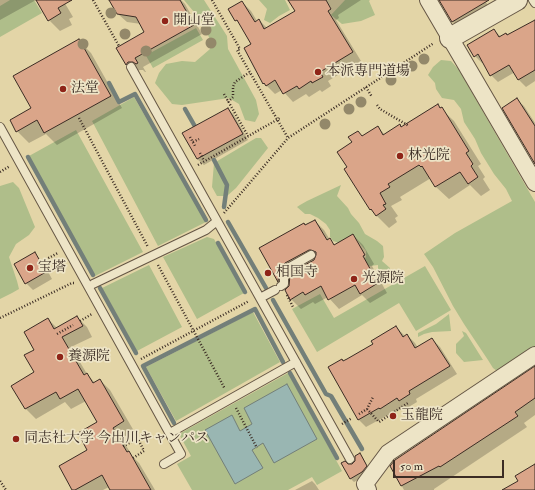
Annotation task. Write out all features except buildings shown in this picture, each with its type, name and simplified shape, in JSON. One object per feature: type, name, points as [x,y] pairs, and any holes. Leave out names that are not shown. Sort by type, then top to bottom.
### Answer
[{"type":"street","points":[[428,0],[535,183]]},
{"type":"street","points":[[449,36],[517,0]]},
{"type":"street","points":[[365,484],[388,454],[535,355]]},
{"type":"lane","points":[[131,67],[350,459]]},
{"type":"lane","points":[[0,127],[181,454],[164,464]]},
{"type":"lane","points":[[93,284],[206,230],[217,221]]},
{"type":"lane","points":[[259,297],[284,284],[284,273],[288,268],[311,255]]},
{"type":"lane","points":[[170,433],[296,362]]},
{"type":"path","points":[[93,0],[119,46]]},
{"type":"path","points":[[212,0],[240,49],[237,50],[288,138]]},
{"type":"path","points":[[217,221],[288,138],[366,87],[449,36]]},
{"type":"path","points":[[228,102],[233,97],[233,87],[235,82],[250,72]]},
{"type":"path","points":[[366,87],[372,97]]},
{"type":"path","points":[[224,94],[248,136]]},
{"type":"path","points":[[377,105],[380,109],[409,126]]},
{"type":"path","points":[[79,118],[224,388]]},
{"type":"path","points":[[188,170],[278,119]]},
{"type":"path","points":[[190,137],[194,144],[199,139]]},
{"type":"path","points":[[200,153],[204,161]]},
{"type":"path","points":[[43,262],[67,248]]},
{"type":"path","points":[[0,318],[72,283]]},
{"type":"path","points":[[131,364],[259,297]]},
{"type":"path","points":[[57,334],[73,325]]},
{"type":"path","points":[[359,414],[367,409],[373,397]]},
{"type":"path","points":[[231,399],[257,448]]},
{"type":"path","points":[[367,409],[379,422],[408,403]]},
{"type":"path","points":[[344,423],[352,418]]},
{"type":"path","points":[[123,446],[149,434]]},
{"type":"path","points":[[132,458],[144,451],[138,440]]},
{"type":"path","points":[[0,481],[6,490]]},
{"type":"green space","points":[[10,0],[34,0],[42,13],[0,37],[0,6]]},
{"type":"green space","points":[[184,0],[204,0],[227,36],[228,49],[256,100],[259,114],[255,122],[245,120],[239,104],[229,98],[182,105],[172,104],[155,83],[159,73],[166,64],[182,61],[195,62],[210,49],[211,43],[204,24]]},
{"type":"green space","points":[[259,0],[285,0],[290,10],[270,23],[264,20],[267,9]]},
{"type":"green space","points":[[345,0],[370,0],[369,1],[375,15],[361,21],[342,24],[331,15]]},
{"type":"green space","points":[[196,28],[203,40],[153,68],[141,47],[147,44],[152,52]]},
{"type":"green space","points":[[441,60],[451,61],[459,70],[535,202],[535,347],[497,371],[493,368],[464,324],[433,267],[424,254],[455,233],[512,201],[506,189],[494,174],[481,153],[475,139],[464,122],[461,109],[454,100],[442,98],[436,89],[435,83],[428,75],[433,67]]},
{"type":"green space","points":[[134,97],[206,222],[158,246],[92,121]]},
{"type":"green space","points":[[76,130],[143,252],[95,276],[29,156]]},
{"type":"green space","points":[[256,138],[261,138],[268,148],[236,188],[227,196],[217,196],[212,187],[214,163]]},
{"type":"green space","points":[[13,182],[19,188],[35,227],[29,235],[16,244],[9,257],[19,289],[0,299],[0,186]]},
{"type":"green space","points":[[341,185],[337,196],[348,208],[365,234],[383,246],[384,257],[382,261],[390,268],[390,274],[383,276],[378,270],[378,265],[364,265],[362,262],[366,257],[366,251],[357,240],[349,239],[339,243],[333,241],[330,237],[330,230],[326,224],[310,214],[305,214],[297,207]]},
{"type":"green space","points":[[207,237],[214,239],[244,293],[197,319],[163,257]]},
{"type":"green space","points":[[149,265],[182,327],[137,351],[102,288]]},
{"type":"green space","points":[[425,266],[451,310],[416,331],[399,303],[317,352],[292,309],[320,294],[334,318]]},
{"type":"green space","points":[[253,312],[280,362],[176,421],[146,367]]},
{"type":"green space","points":[[449,314],[451,331],[432,332],[418,337],[418,333],[436,324]]},
{"type":"green space","points":[[462,331],[466,333],[483,360],[464,362],[456,353],[456,344],[464,336]]},
{"type":"green space","points":[[288,373],[342,471],[317,485],[312,477],[288,490],[192,490],[177,464],[191,456],[179,434]]},
{"type":"water","points":[[287,384],[317,439],[274,463],[263,443],[252,450],[263,468],[235,484],[205,430],[232,415],[240,431],[252,424],[244,408]]},
{"type":"waterway","points":[[109,83],[119,102],[135,94],[206,220]]},
{"type":"waterway","points":[[185,109],[197,130]]},
{"type":"waterway","points":[[28,157],[93,275]]},
{"type":"waterway","points":[[214,160],[227,185],[224,207]]},
{"type":"waterway","points":[[228,222],[266,288]]},
{"type":"waterway","points":[[218,243],[245,292]]},
{"type":"waterway","points":[[100,288],[136,353]]},
{"type":"waterway","points":[[273,300],[326,394],[331,396],[362,449]]},
{"type":"waterway","points":[[174,423],[143,366],[255,309],[283,362]]},
{"type":"waterway","points":[[290,373],[337,458]]},
{"type":"place","name":"開山堂","points":[[165,21]]},
{"type":"place","name":"本派専門道場","points":[[318,72]]},
{"type":"place","name":"法堂","points":[[63,89]]},
{"type":"place","name":"林光院","points":[[400,156]]},
{"type":"place","name":"宝塔","points":[[30,268]]},
{"type":"place","name":"相国寺","points":[[268,273]]},
{"type":"place","name":"光源院","points":[[354,279]]},
{"type":"place","name":"養源院","points":[[60,357]]},
{"type":"place","name":"玉龍院","points":[[393,416]]},
{"type":"place","name":"同志社大学 今出川キャンパス","points":[[16,439]]}]
